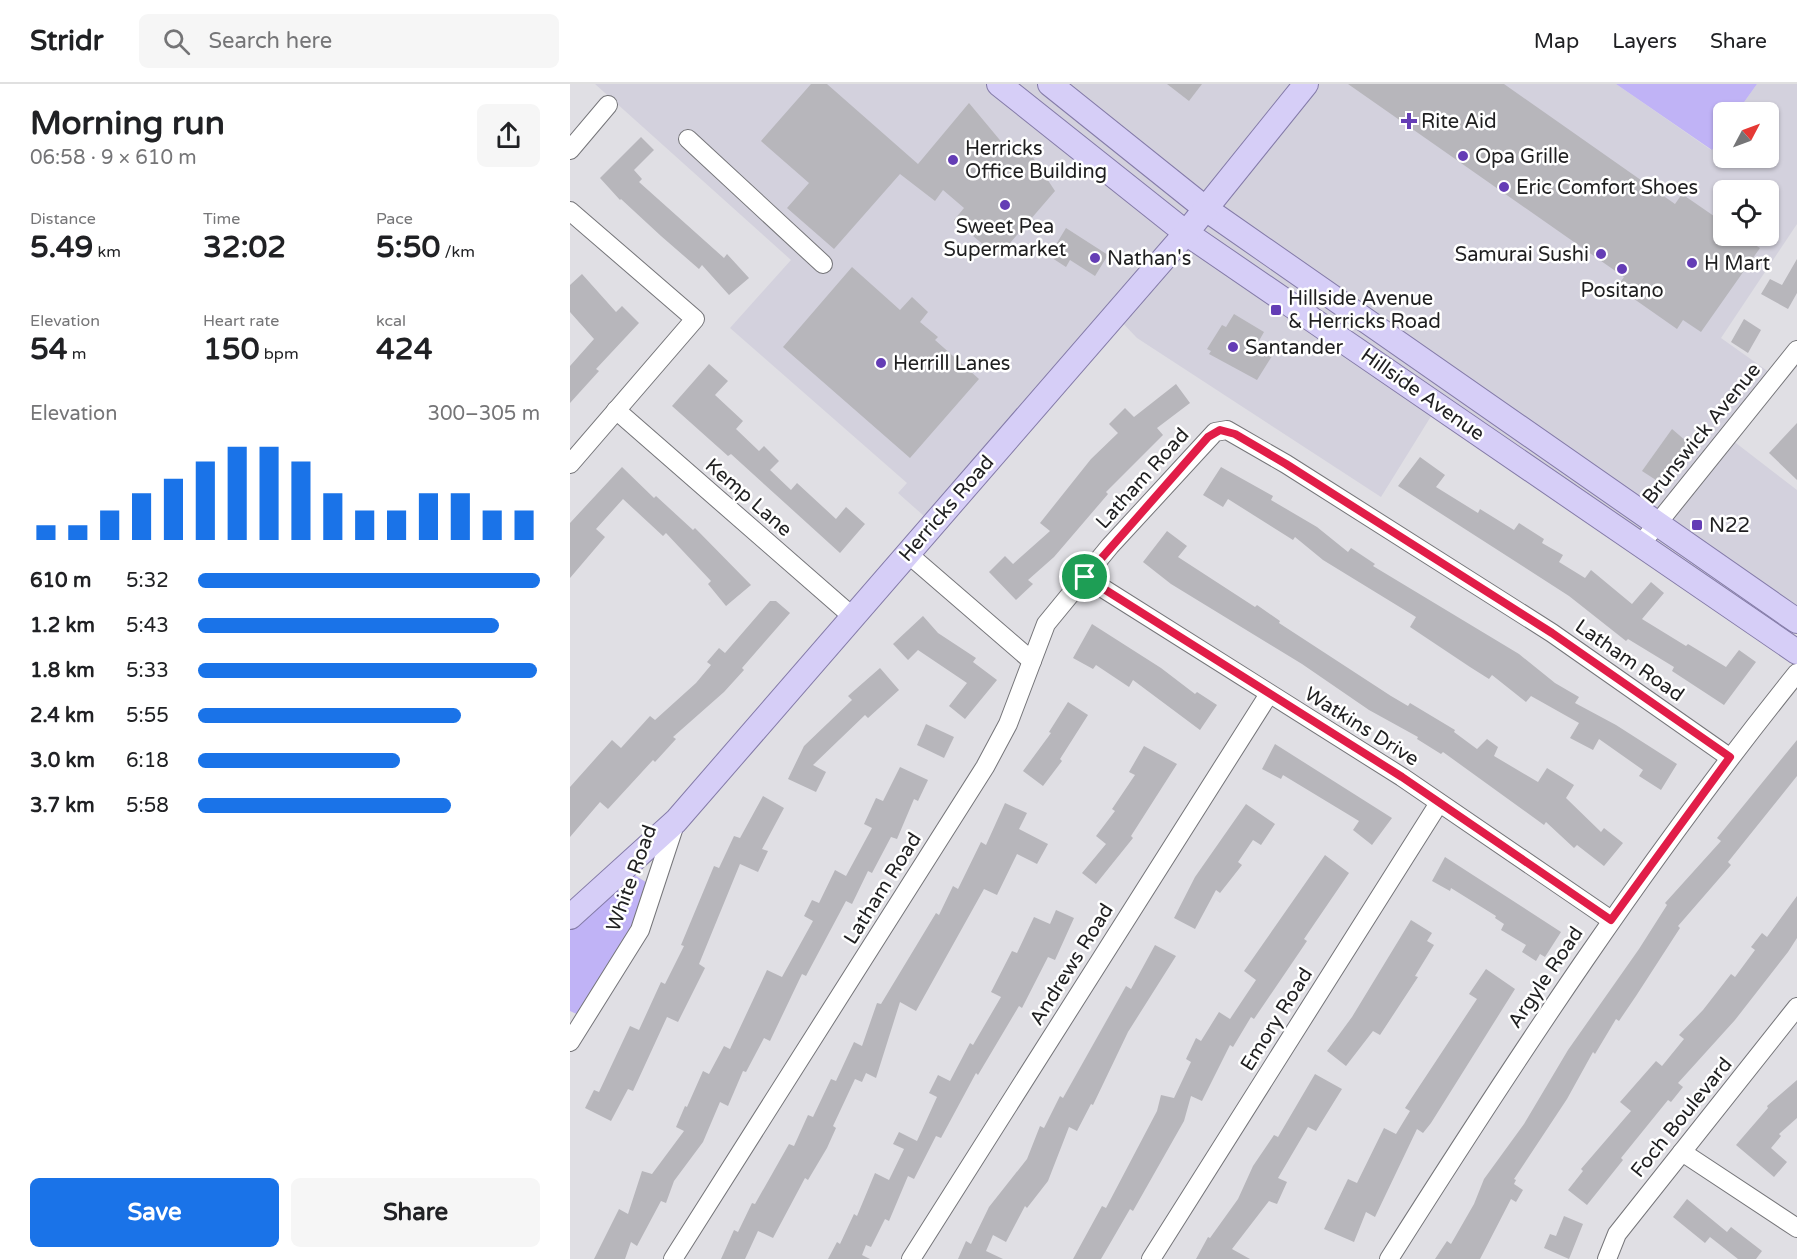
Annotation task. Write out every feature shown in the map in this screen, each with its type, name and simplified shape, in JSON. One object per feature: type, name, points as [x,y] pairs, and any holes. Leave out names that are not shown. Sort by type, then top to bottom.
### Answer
[{"type":"main road","name":"Hillside Avenue","points":[[999,84],[1186,233],[1797,652]]},
{"type":"main road","name":"Hillside Avenue","points":[[1050,84],[1206,209],[1797,621]]},
{"type":"main road","name":"Herricks Road","points":[[570,917],[676,821],[1186,233],[1306,84]]},
{"type":"street","points":[[570,150],[608,105]]},
{"type":"street","points":[[688,139],[823,264]]},
{"type":"street","points":[[570,211],[695,319],[570,464]]},
{"type":"street","name":"Brunswick Avenue","points":[[1641,544],[1797,350]]},
{"type":"street","name":"Kemp Lane","points":[[616,410],[852,617]]},
{"type":"street","name":"Latham Road","points":[[673,1259],[985,767],[1008,724],[1046,624],[1208,437],[1215,432],[1227,430],[1286,464],[1552,633],[1730,757]]},
{"type":"street","points":[[907,553],[1032,661]]},
{"type":"street","name":"Watkins Drive","points":[[1085,577],[1439,803],[1611,920]]},
{"type":"street","name":"Argyle Road","points":[[1389,1259],[1514,1062],[1611,920],[1730,757],[1797,674]]},
{"type":"street","name":"Andrews Road","points":[[911,1259],[1269,694]]},
{"type":"street","name":"Emory Road","points":[[1151,1259],[1439,803]]},
{"type":"street","name":"White Road","points":[[570,1042],[640,930],[676,821]]},
{"type":"street","name":"Foch Boulevard","points":[[1607,1259],[1617,1233],[1797,1007]]},
{"type":"street","points":[[1682,1152],[1797,1228]]},
{"type":"shaded area","points":[[595,84],[1616,84],[1711,150],[1713,147],[1713,168],[1779,168],[1779,102],[1744,102],[1757,84],[1797,84],[1797,224],[1721,338],[1776,377],[1732,440],[1797,490],[1797,621],[1658,524],[1641,544],[1438,405],[1381,497],[1137,338],[1114,314],[933,524],[898,493],[907,483],[730,328],[791,260]]},
{"type":"shaded area","points":[[1616,84],[1757,84],[1744,102],[1713,102],[1712,150]]},
{"type":"shaded area","points":[[628,871],[649,884],[635,927],[581,1016],[570,1011],[570,923]]},
{"type":"building","points":[[811,84],[827,84],[918,164],[969,103],[1014,157],[1022,147],[1032,156],[1055,191],[998,257],[954,220],[964,208],[943,190],[935,201],[900,174],[834,249],[787,208],[809,183],[761,141]]},
{"type":"building","points":[[1167,84],[1202,84],[1189,101]]},
{"type":"building","points":[[1348,84],[1504,84],[1675,204],[1682,194],[1713,215],[1713,246],[1757,246],[1760,248],[1701,332],[1683,320],[1677,329],[1617,287],[1624,277]]},
{"type":"building","points":[[641,137],[654,150],[634,170],[642,179],[639,182],[724,258],[727,254],[749,278],[729,295],[702,265],[699,269],[620,200],[600,178]]},
{"type":"building","points":[[1066,228],[1108,255],[1095,276],[1070,260],[1066,267],[1049,256]]},
{"type":"building","points":[[1797,259],[1797,293],[1788,309],[1761,294],[1770,279],[1782,285]]},
{"type":"building","name":"Herrill Lanes","points":[[852,267],[900,310],[912,297],[928,312],[920,322],[938,337],[935,340],[979,379],[910,458],[783,347]]},
{"type":"building","points":[[582,274],[616,312],[622,306],[639,323],[596,369],[599,371],[570,403],[570,366],[594,339],[570,312],[570,285]]},
{"type":"building","name":"Santander","points":[[1234,314],[1264,332],[1256,346],[1272,356],[1257,380],[1209,354],[1211,351],[1207,349],[1222,325],[1226,327]]},
{"type":"building","points":[[1744,319],[1761,330],[1748,353],[1731,342]]},
{"type":"building","points":[[709,364],[728,381],[715,395],[743,421],[736,429],[759,451],[764,446],[779,461],[770,470],[791,490],[797,483],[836,519],[846,507],[865,524],[840,553],[731,454],[728,456],[672,406]]},
{"type":"building","points":[[1176,384],[1190,403],[1157,428],[1163,435],[1106,492],[1108,494],[1054,557],[1028,580],[1033,584],[1016,600],[989,572],[1005,556],[1013,564],[1050,531],[1040,523],[1091,459],[1118,433],[1109,424],[1125,408],[1134,417]]},
{"type":"building","points":[[1797,423],[1797,480],[1769,453]]},
{"type":"building","points":[[1672,429],[1693,447],[1666,482],[1659,482],[1642,471]]},
{"type":"building","points":[[1420,457],[1445,475],[1436,487],[1478,513],[1480,509],[1514,530],[1519,523],[1544,539],[1542,543],[1563,555],[1559,562],[1585,578],[1591,570],[1632,604],[1651,582],[1664,593],[1642,619],[1686,646],[1688,644],[1726,667],[1739,650],[1756,662],[1724,705],[1672,671],[1674,667],[1628,639],[1626,641],[1569,596],[1398,486]]},
{"type":"building","points":[[622,467],[654,498],[656,496],[693,530],[695,528],[751,585],[726,606],[708,584],[711,581],[666,533],[663,536],[623,499],[596,529],[605,537],[570,578],[570,523]]},
{"type":"building","points":[[1221,467],[1273,496],[1271,500],[1317,527],[1348,552],[1351,548],[1375,564],[1373,566],[1519,654],[1555,683],[1579,697],[1575,703],[1616,725],[1677,764],[1661,790],[1639,776],[1643,770],[1599,739],[1593,750],[1570,738],[1579,723],[1531,696],[1526,702],[1492,675],[1489,679],[1470,667],[1410,627],[1416,617],[1323,560],[1295,537],[1293,540],[1228,499],[1223,507],[1203,495]]},
{"type":"building","points":[[1167,531],[1187,546],[1178,557],[1255,607],[1257,605],[1280,621],[1279,623],[1391,696],[1408,706],[1410,703],[1455,730],[1454,732],[1477,749],[1487,739],[1498,747],[1494,756],[1538,782],[1547,768],[1574,785],[1566,798],[1601,832],[1604,828],[1623,843],[1604,866],[1577,845],[1574,848],[1546,822],[1544,825],[1443,752],[1441,754],[1417,739],[1418,737],[1369,710],[1302,664],[1171,584],[1143,562]]},
{"type":"building","points":[[770,601],[776,601],[790,613],[742,668],[744,670],[724,692],[673,737],[676,739],[655,762],[653,760],[608,809],[600,802],[570,837],[570,787],[612,740],[621,748],[650,716],[655,720],[696,683],[711,665],[707,662],[719,648],[725,653]]},
{"type":"building","points":[[923,616],[938,633],[976,658],[973,662],[997,680],[965,719],[949,706],[967,683],[918,650],[908,660],[893,644]]},
{"type":"building","points":[[1092,624],[1161,668],[1195,694],[1197,692],[1217,705],[1200,730],[1133,680],[1129,687],[1096,665],[1093,669],[1073,658]]},
{"type":"building","points":[[880,668],[899,690],[868,718],[865,715],[813,765],[826,772],[816,792],[788,779],[804,746],[852,700],[848,696]]},
{"type":"building","points":[[1068,702],[1088,715],[1060,759],[1062,761],[1043,786],[1023,771],[1051,733],[1049,732]]},
{"type":"building","points":[[926,724],[954,737],[944,758],[917,745]]},
{"type":"building","points":[[1797,740],[1797,776],[1728,862],[1731,865],[1678,926],[1680,928],[1636,996],[1619,1021],[1616,1019],[1595,1054],[1593,1052],[1567,1099],[1514,1179],[1516,1180],[1514,1184],[1523,1190],[1516,1202],[1511,1199],[1480,1259],[1435,1259],[1447,1241],[1451,1244],[1474,1204],[1484,1179],[1524,1124],[1568,1050],[1639,949],[1667,905],[1665,903],[1721,841],[1717,838]]},
{"type":"building","points":[[1275,744],[1392,818],[1372,845],[1353,830],[1359,821],[1283,775],[1281,779],[1262,769]]},
{"type":"building","points":[[1144,746],[1177,764],[1131,836],[1133,838],[1096,884],[1082,873],[1106,844],[1096,836],[1115,811],[1112,809],[1135,775],[1129,772]]},
{"type":"building","points":[[900,767],[928,780],[918,801],[914,799],[897,839],[891,837],[872,873],[868,871],[852,904],[846,901],[806,976],[802,974],[770,1041],[764,1038],[746,1072],[743,1071],[728,1106],[720,1102],[703,1142],[674,1181],[666,1203],[661,1201],[637,1246],[631,1242],[625,1259],[594,1259],[619,1209],[628,1214],[642,1171],[652,1174],[684,1131],[676,1127],[703,1071],[709,1074],[724,1046],[730,1049],[767,970],[782,977],[813,921],[804,916],[812,900],[819,903],[835,870],[846,876],[872,828],[864,824],[876,798],[883,801]]},
{"type":"building","points":[[763,796],[784,808],[762,849],[768,851],[758,872],[740,864],[699,964],[705,968],[678,1022],[667,1017],[633,1091],[628,1089],[611,1121],[585,1108],[594,1090],[599,1092],[630,1026],[639,1030],[661,982],[665,984],[684,946],[681,945],[714,866],[719,868],[734,836],[740,838]]},
{"type":"building","points":[[1005,803],[1027,813],[1019,829],[1048,844],[1037,864],[1017,854],[997,895],[984,889],[916,1011],[900,1002],[876,1078],[866,1073],[862,1082],[855,1079],[833,1126],[836,1128],[827,1148],[808,1180],[805,1178],[773,1238],[758,1231],[745,1259],[721,1259],[734,1230],[738,1232],[752,1203],[755,1204],[789,1144],[794,1146],[808,1115],[813,1117],[831,1079],[836,1081],[854,1042],[862,1046],[877,1003],[881,1004],[936,913],[939,915],[953,886],[958,889],[981,842],[986,845]]},
{"type":"building","points":[[1246,804],[1275,824],[1261,845],[1253,840],[1238,862],[1242,865],[1220,893],[1216,890],[1195,929],[1174,918],[1195,877]]},
{"type":"building","points":[[1325,855],[1349,873],[1304,939],[1307,941],[1254,1019],[1251,1017],[1233,1047],[1230,1045],[1202,1101],[1191,1096],[1184,1121],[1133,1211],[1130,1209],[1101,1259],[1073,1259],[1102,1206],[1106,1208],[1157,1111],[1161,1095],[1174,1098],[1191,1062],[1186,1059],[1196,1038],[1201,1041],[1219,1012],[1230,1019],[1256,980],[1244,971]]},
{"type":"building","points":[[1445,857],[1561,932],[1545,957],[1540,954],[1536,961],[1522,952],[1526,945],[1501,930],[1504,924],[1495,918],[1496,916],[1451,888],[1450,891],[1432,881]]},
{"type":"building","points":[[1797,896],[1797,938],[1788,952],[1735,1020],[1678,1083],[1683,1087],[1671,1102],[1668,1100],[1587,1205],[1568,1190],[1583,1171],[1581,1169],[1631,1111],[1620,1102],[1656,1061],[1662,1066],[1684,1039],[1679,1035],[1703,1010],[1731,974],[1735,977],[1755,950],[1751,947],[1762,933],[1767,937]]},
{"type":"building","points":[[1056,910],[1074,918],[1055,960],[1048,957],[1022,1008],[1019,1006],[978,1075],[976,1073],[941,1138],[936,1136],[914,1179],[908,1176],[889,1221],[885,1219],[871,1247],[866,1245],[862,1255],[870,1259],[828,1259],[837,1242],[840,1244],[854,1214],[857,1216],[875,1173],[889,1180],[904,1149],[893,1144],[899,1132],[917,1141],[937,1097],[929,1093],[938,1075],[950,1081],[970,1043],[973,1045],[1001,997],[991,992],[1012,951],[1017,953],[1034,917],[1050,924]]},
{"type":"building","points":[[1411,920],[1432,933],[1427,941],[1434,945],[1415,976],[1418,977],[1380,1035],[1373,1031],[1346,1066],[1327,1051],[1352,1017]]},
{"type":"building","points":[[1155,945],[1176,956],[1128,1032],[1093,1105],[1091,1104],[1077,1131],[1069,1127],[1048,1181],[1027,1208],[1025,1206],[1006,1242],[993,1235],[986,1251],[1003,1259],[958,1259],[966,1241],[971,1244],[989,1207],[1027,1159],[1040,1126],[1044,1128],[1060,1096],[1063,1098],[1126,986],[1131,989]]},
{"type":"building","points":[[1486,969],[1515,989],[1431,1123],[1423,1133],[1417,1129],[1375,1217],[1366,1212],[1354,1242],[1324,1229],[1348,1179],[1357,1183],[1384,1128],[1396,1134],[1410,1111],[1405,1108],[1477,999],[1469,994]]},
{"type":"building","points":[[1315,1074],[1342,1089],[1316,1131],[1308,1127],[1278,1178],[1287,1182],[1277,1204],[1269,1201],[1232,1249],[1250,1259],[1196,1259],[1208,1237],[1210,1238],[1238,1199],[1253,1166],[1274,1135],[1278,1137]]},
{"type":"building","points":[[1797,1080],[1797,1118],[1779,1134],[1781,1136],[1771,1148],[1787,1162],[1774,1177],[1736,1145],[1768,1108],[1767,1106]]},
{"type":"building","points":[[1687,1199],[1727,1232],[1731,1227],[1762,1251],[1756,1259],[1738,1259],[1710,1237],[1705,1243],[1673,1217]]},
{"type":"building","points":[[1564,1216],[1583,1224],[1569,1259],[1544,1248],[1550,1234],[1556,1236]]},
{"type":"place","name":"Rite Aid","points":[[1409,121]]},
{"type":"place","name":"Opa Grille","points":[[1463,156]]},
{"type":"place","name":"Herricks Office Building","points":[[953,160]]},
{"type":"place","name":"Eric Comfort Shoes","points":[[1504,187]]},
{"type":"place","name":"Sweet Pea Supermarket","points":[[1005,205]]},
{"type":"place","name":"Samurai Sushi","points":[[1601,254]]},
{"type":"place","name":"Nathan's","points":[[1095,258]]},
{"type":"place","name":"H Mart","points":[[1692,263]]},
{"type":"place","name":"Positano","points":[[1622,269]]},
{"type":"place","name":"Hillside Avenue & Herricks Road","points":[[1276,310]]},
{"type":"place","name":"Santander","points":[[1233,347]]},
{"type":"place","name":"Herrill Lanes","points":[[881,363]]},
{"type":"place","name":"N22","points":[[1697,525]]},
{"type":"route","points":[[1220,430],[1227,430],[1286,464],[1552,633],[1730,757],[1611,920],[1402,777],[1085,577],[1208,437],[1220,430]]}]
